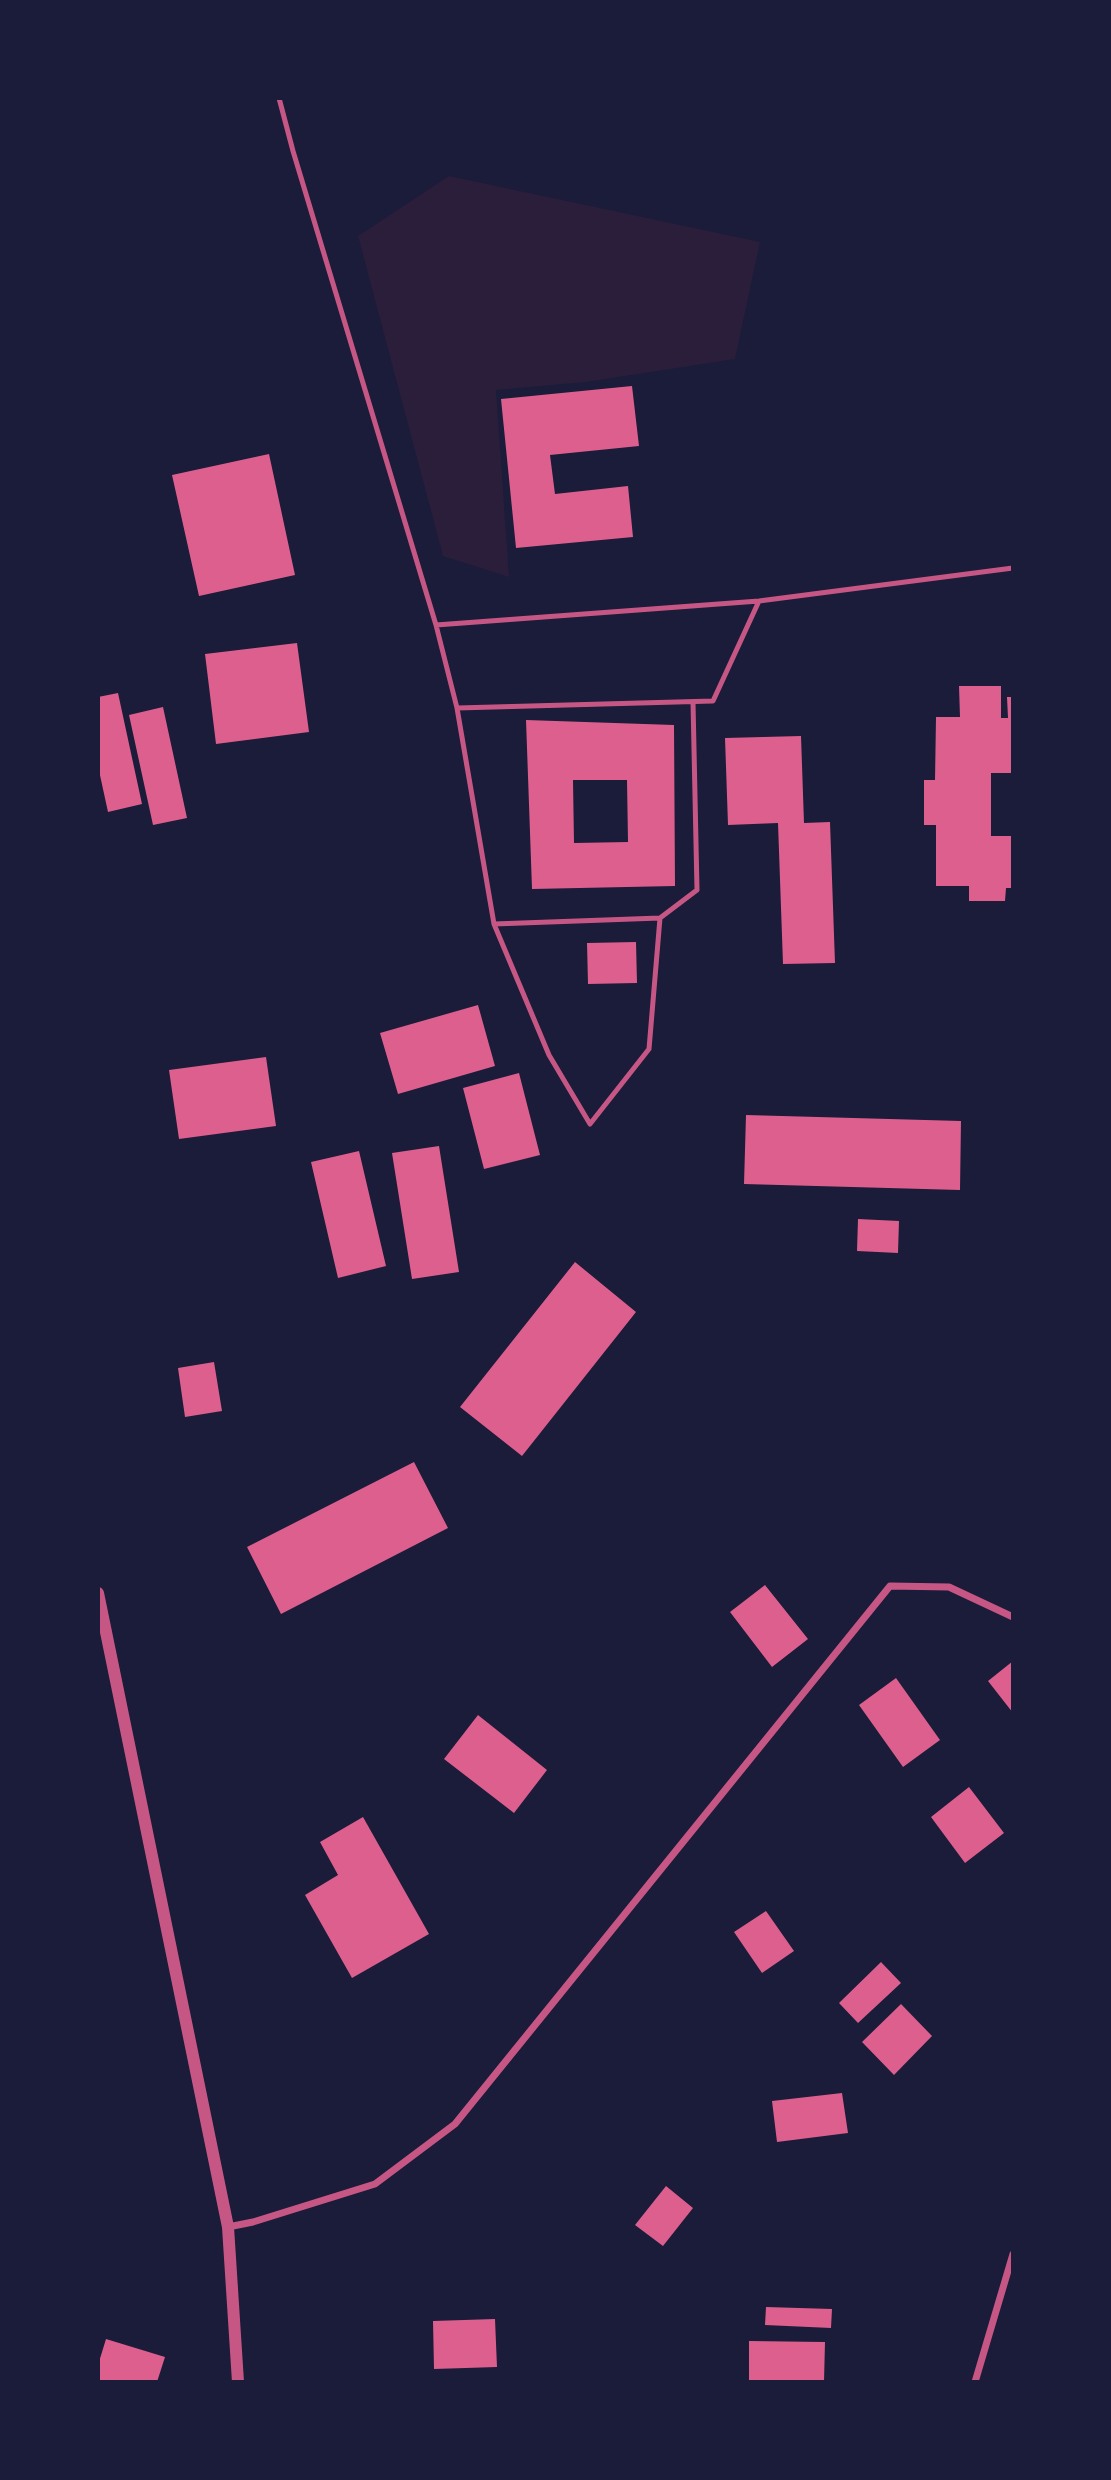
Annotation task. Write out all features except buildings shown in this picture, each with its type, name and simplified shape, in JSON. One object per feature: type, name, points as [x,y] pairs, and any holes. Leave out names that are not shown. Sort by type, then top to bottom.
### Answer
[{"type":"street","points":[[228,2227],[375,2185],[455,2124],[890,1586],[949,1587],[1013,1616]]},
{"type":"street","points":[[98,1593],[228,2227],[238,2382]]},
{"type":"street","points":[[975,2382],[1013,2254]]},
{"type":"lane","points":[[279,98],[296,164],[436,625],[457,708],[494,924],[549,1055],[590,1124],[649,1049],[660,918]]},
{"type":"lane","points":[[436,625],[759,601],[1013,568]]},
{"type":"lane","points":[[457,708],[713,701],[759,601]]},
{"type":"lane","points":[[494,924],[660,918],[697,890],[693,702]]},
{"type":"shaded area","points":[[449,176],[760,242],[735,359],[586,382],[496,390],[509,577],[443,556],[358,236]]}]
